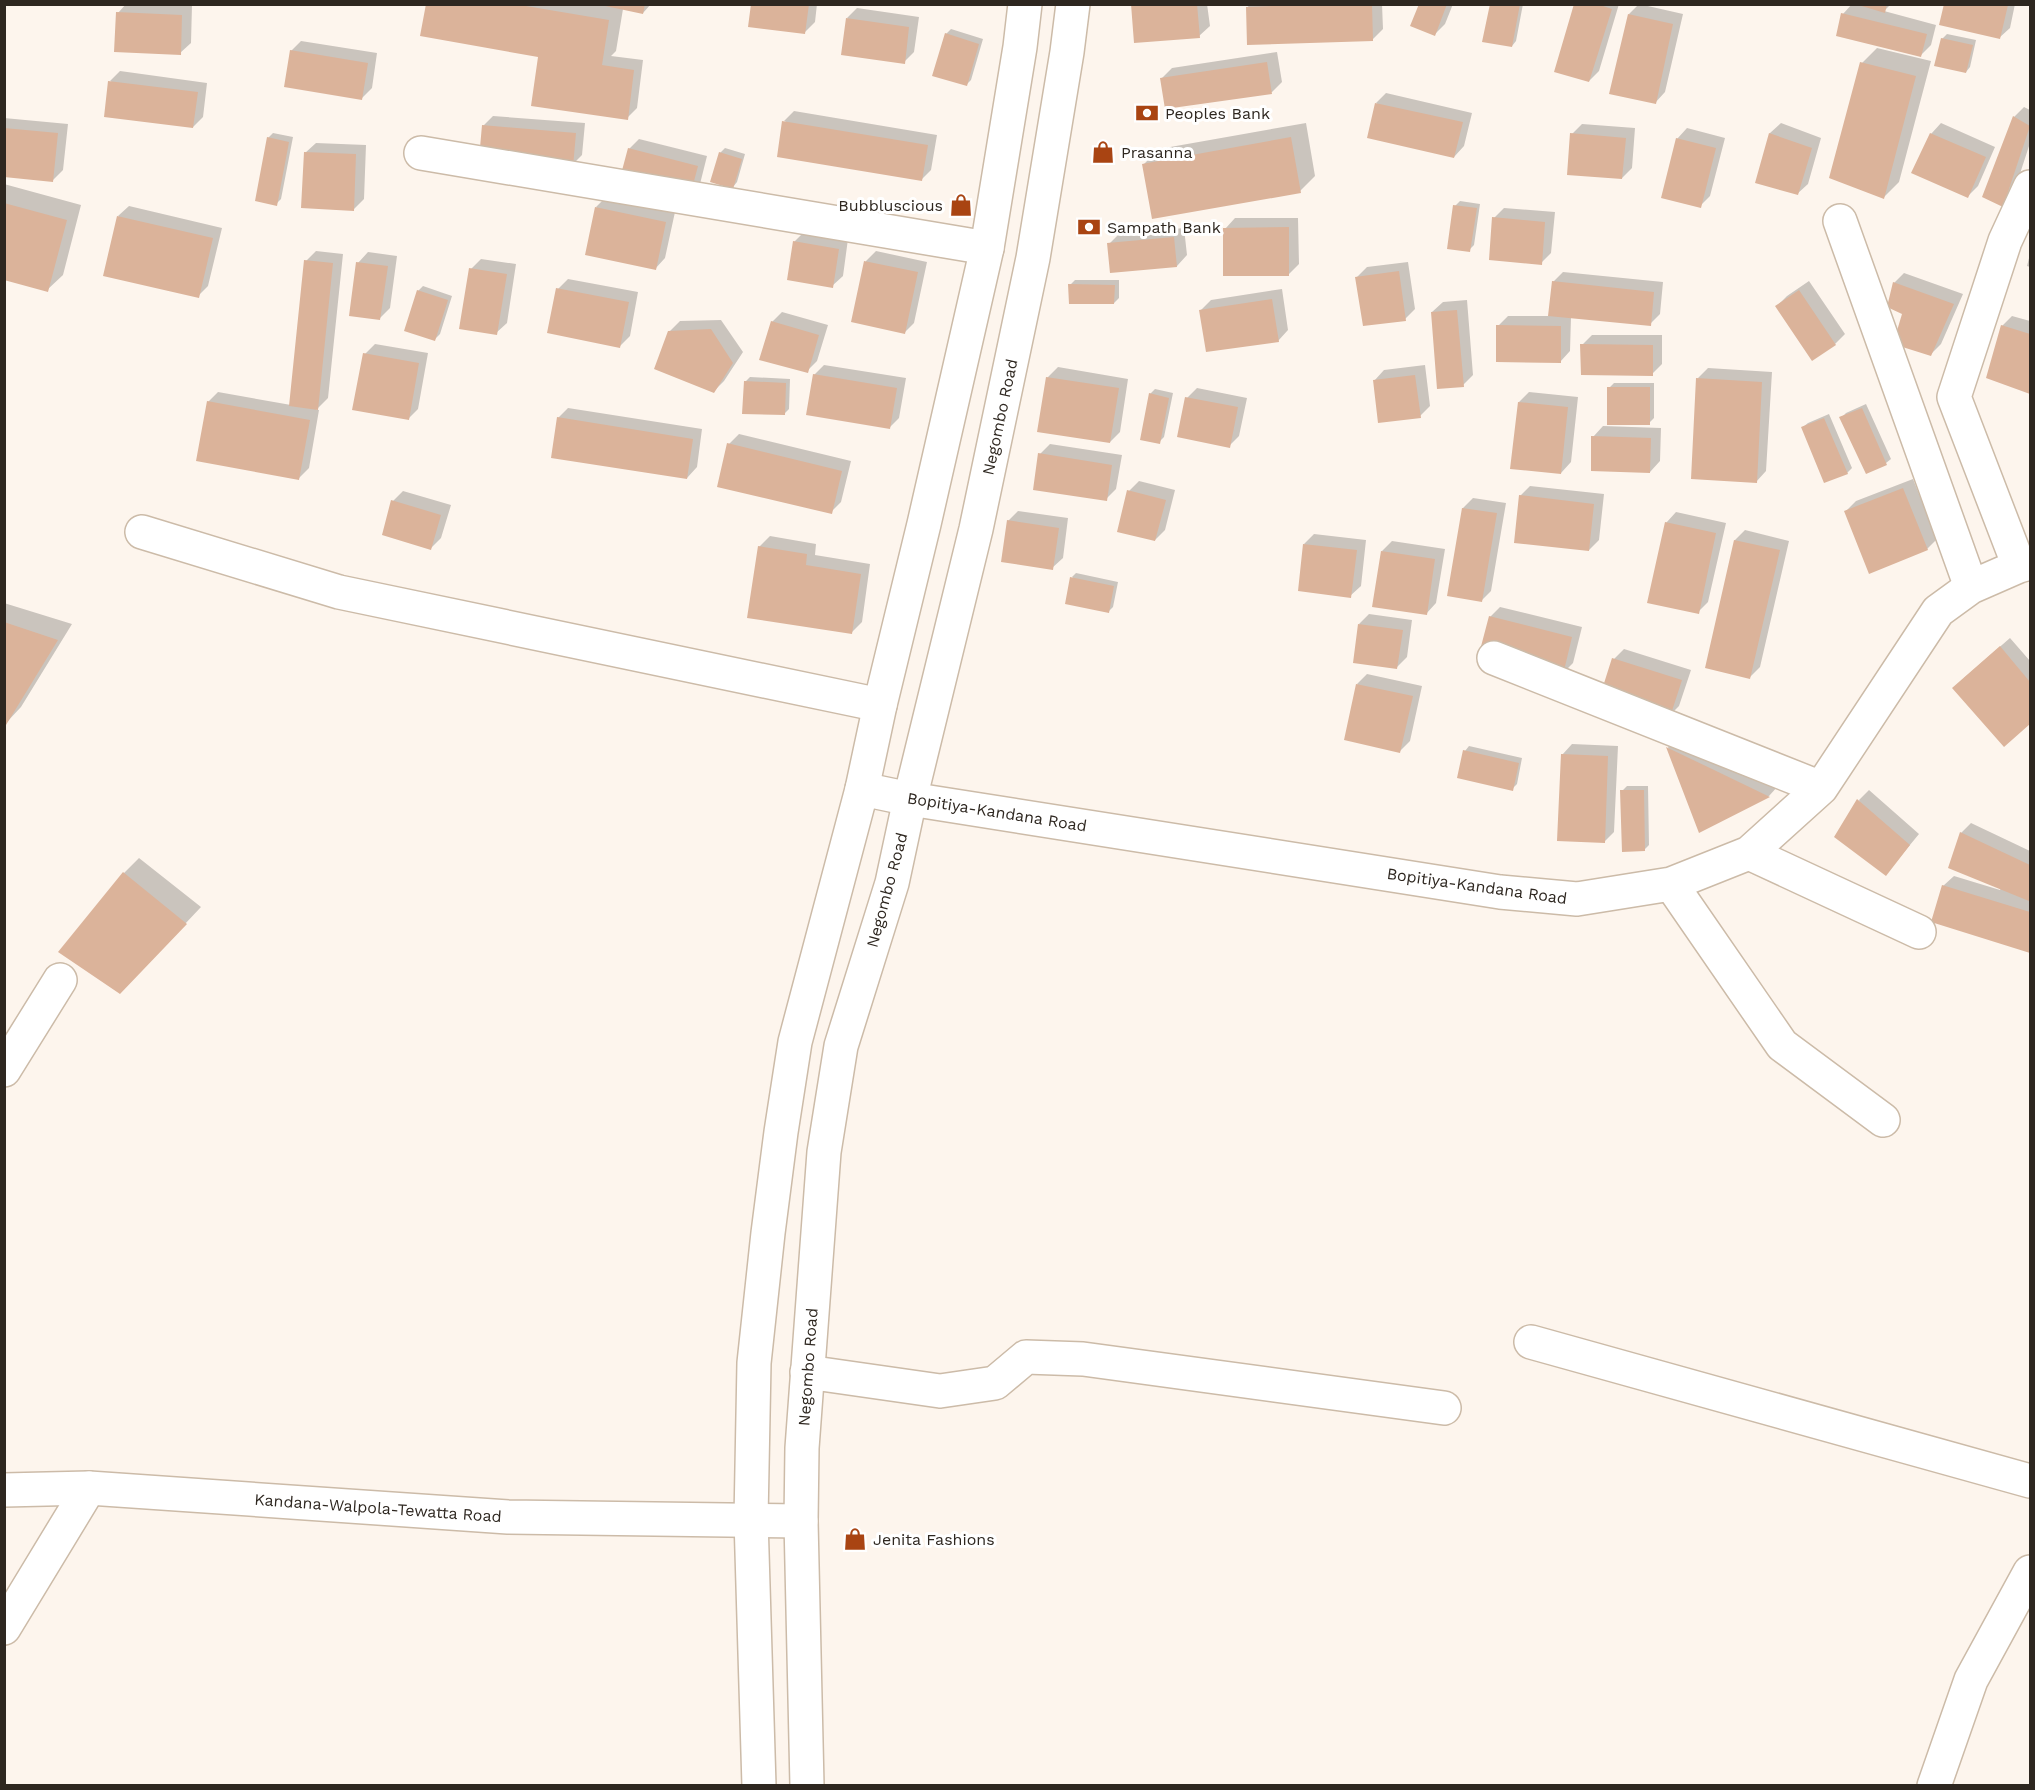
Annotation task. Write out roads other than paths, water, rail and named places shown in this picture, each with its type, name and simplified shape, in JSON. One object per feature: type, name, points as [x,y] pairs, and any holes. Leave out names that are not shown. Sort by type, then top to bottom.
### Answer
[{"type":"main road","points":[[759,1785],[751,1519],[754,1363],[781,1132],[795,1042],[862,789],[987,248],[1025,4]]},
{"type":"main road","name":"Negombo Road","points":[[807,1785],[801,1448],[824,1152],[841,1046],[892,883],[910,799],[976,529],[1033,258],[1073,4]]},
{"type":"main road","points":[[420,153],[987,248]]},
{"type":"main road","points":[[2025,564],[1954,397],[2005,241],[2031,187]]},
{"type":"main road","points":[[1840,220],[1971,587]]},
{"type":"main road","points":[[142,532],[339,592],[880,705]]},
{"type":"main road","name":"Bopitiya-Kandana Road","points":[[862,789],[910,799],[1500,892],[1577,899],[1671,884],[1749,853],[1821,788],[1938,611],[1971,587],[2025,564]]},
{"type":"main road","points":[[1494,658],[1821,788]]},
{"type":"main road","points":[[1749,853],[1919,932]]},
{"type":"main road","points":[[1671,884],[1782,1045],[1883,1120]]},
{"type":"main road","points":[[4,1070],[60,980]]},
{"type":"main road","points":[[1531,1342],[2031,1481]]},
{"type":"main road","points":[[807,1372],[940,1391],[995,1383],[1026,1357],[1083,1359],[1444,1408]]},
{"type":"main road","points":[[4,1628],[89,1488]]},
{"type":"main road","name":"Kandana-Walpola-Tewatta Road","points":[[4,1490],[89,1488],[508,1517],[801,1521]]},
{"type":"main road","points":[[1934,1785],[1971,1680],[2031,1572]]},
{"type":"place","name":"Peoples Bank","points":[[1147,113]]},
{"type":"place","name":"Prasanna","points":[[1103,152]]},
{"type":"place","name":"Bubbluscious","points":[[961,205]]},
{"type":"place","name":"Sampath Bank","points":[[1089,227]]},
{"type":"place","name":"Jenita Fashions","points":[[855,1539]]}]
